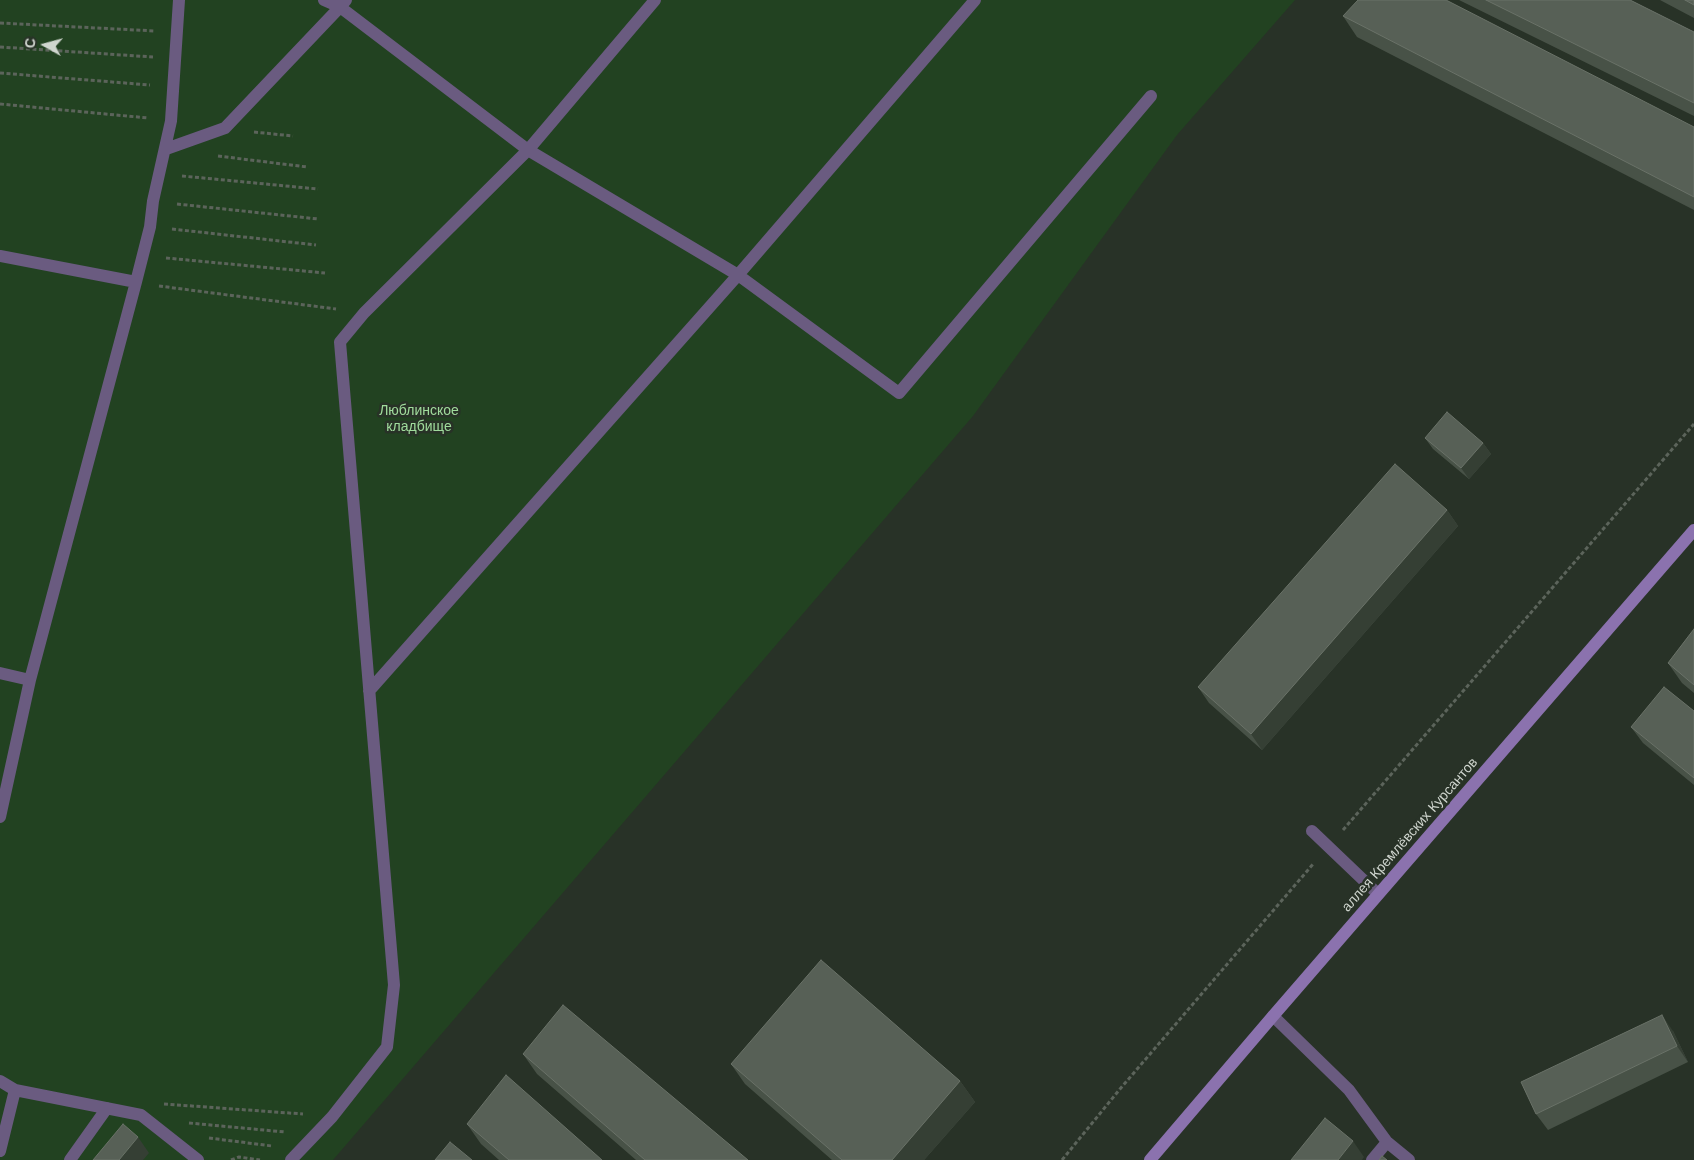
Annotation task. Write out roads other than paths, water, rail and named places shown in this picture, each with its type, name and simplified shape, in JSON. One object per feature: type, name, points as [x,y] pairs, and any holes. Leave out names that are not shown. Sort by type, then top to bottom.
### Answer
[{"type":"main road","name":"аллея Кремлёвских Курсантов","points":[[1150,1160],[1694,530]]},
{"type":"lane","points":[[0,817],[30,680],[150,227],[153,202],[171,120],[179,0]]},
{"type":"lane","points":[[324,0],[343,4],[528,150],[738,275],[898,392],[1151,96]]},
{"type":"lane","points":[[291,1160],[332,1117],[387,1047],[394,985],[340,342],[364,313],[528,150],[655,0]]},
{"type":"lane","points":[[369,691],[738,275],[975,0]]},
{"type":"lane","points":[[166,149],[225,128],[343,4]]},
{"type":"lane","points":[[0,256],[136,282]]},
{"type":"lane","points":[[0,673],[30,680]]},
{"type":"lane","points":[[1312,831],[1378,894]]},
{"type":"lane","points":[[1273,1016],[1349,1090],[1387,1142],[1409,1160]]},
{"type":"lane","points":[[0,1081],[15,1090],[141,1114],[198,1160]]},
{"type":"lane","points":[[0,1152],[15,1090]]},
{"type":"lane","points":[[70,1160],[107,1108]]},
{"type":"lane","points":[[1372,1160],[1387,1142]]},
{"type":"park label","name":"Люблинское кладбище","points":[[419,420]]}]
